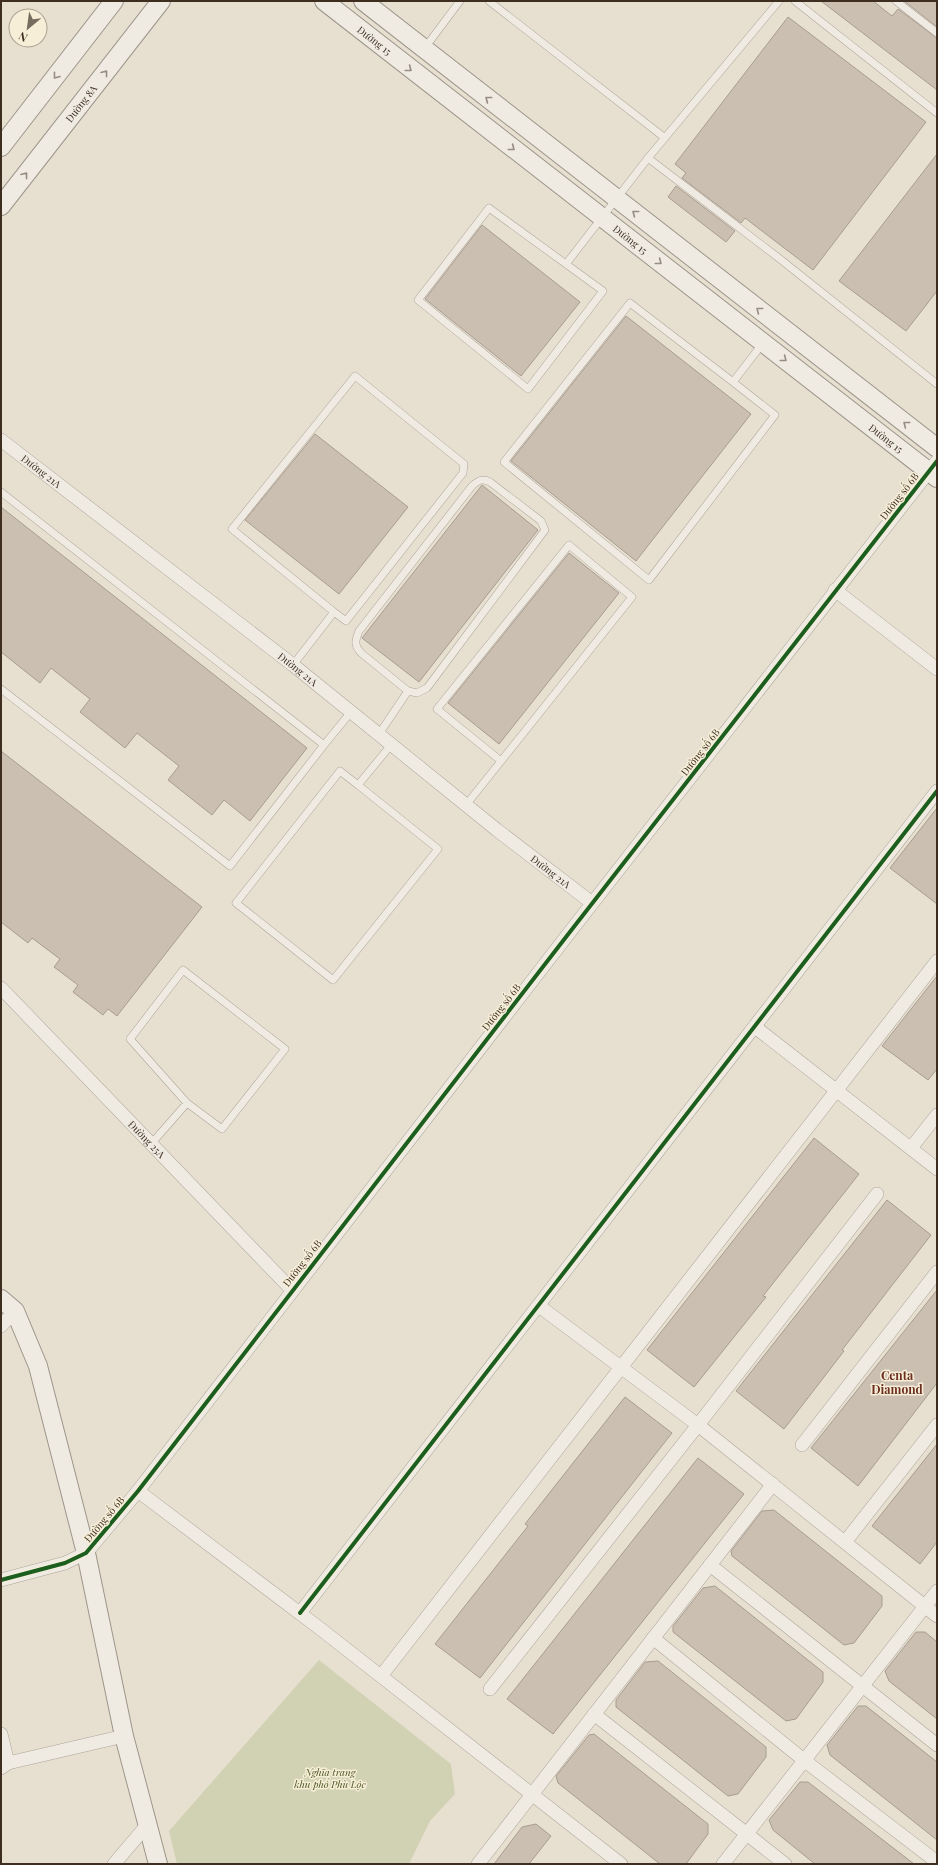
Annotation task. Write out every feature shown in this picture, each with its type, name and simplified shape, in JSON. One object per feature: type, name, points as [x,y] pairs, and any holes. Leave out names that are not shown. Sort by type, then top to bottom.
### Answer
[{"type":"street","points":[[1,147],[114,1]]},
{"type":"street","name":"Đường 8A","points":[[1,206],[161,1]]},
{"type":"street","name":"Đường 15","points":[[324,1],[764,343],[934,470]]},
{"type":"street","points":[[363,1],[937,448]]},
{"type":"street","name":"Đường 21A","points":[[1,440],[293,665],[466,805],[592,903]]},
{"type":"street","name":"Đường số 6B","points":[[86,1553],[138,1490],[835,590],[934,470]]},
{"type":"street","points":[[835,590],[937,669]]},
{"type":"street","points":[[300,1613],[937,791]]},
{"type":"street","points":[[381,1676],[937,961]]},
{"type":"street","name":"Đường 25A","points":[[1,988],[292,1290]]},
{"type":"street","points":[[755,1027],[937,1169]]},
{"type":"street","points":[[910,1148],[937,1115]]},
{"type":"street","points":[[490,1689],[698,1426],[877,1194]]},
{"type":"street","points":[[802,1445],[937,1272]]},
{"type":"street","points":[[1,1299],[15,1311],[38,1366],[86,1553],[124,1736],[158,1864]]},
{"type":"street","points":[[539,1306],[622,1367],[773,1484],[937,1616]]},
{"type":"street","points":[[1,1326],[15,1311]]},
{"type":"street","points":[[845,1542],[937,1425]]},
{"type":"street","points":[[478,1864],[773,1484]]},
{"type":"street","points":[[138,1490],[300,1613],[621,1864]]},
{"type":"street","points":[[1,1580],[65,1563],[86,1553]]},
{"type":"street","points":[[710,1565],[937,1745]]},
{"type":"street","points":[[723,1864],[805,1762],[937,1591]]},
{"type":"street","points":[[652,1638],[805,1762],[937,1862]]},
{"type":"street","points":[[594,1714],[785,1864]]},
{"type":"street","points":[[1,1734],[4,1766],[124,1736]]},
{"type":"street","points":[[114,1864],[148,1824]]},
{"type":"lane","points":[[490,1],[664,138]]},
{"type":"lane","points":[[566,264],[664,138],[779,1]]},
{"type":"lane","points":[[795,1],[937,112]]},
{"type":"lane","points":[[896,1],[937,33]]},
{"type":"lane","points":[[424,49],[456,2]]},
{"type":"lane","points":[[648,158],[780,259],[937,384]]},
{"type":"lane","points":[[489,208],[566,264],[603,291],[528,389],[418,300],[489,208]]},
{"type":"lane","points":[[630,303],[733,382],[775,415],[649,580],[504,462],[630,303]]},
{"type":"lane","points":[[733,382],[764,343]]},
{"type":"lane","points":[[355,376],[464,464],[463,473],[346,622],[334,612],[232,529],[355,376]]},
{"type":"lane","points":[[484,479],[541,521],[545,530],[427,688],[417,693],[408,691],[361,654],[355,646],[356,639],[359,631],[472,486],[479,480],[484,479]]},
{"type":"lane","points":[[1,492],[324,745]]},
{"type":"lane","points":[[466,805],[632,597],[569,545],[436,709],[501,761]]},
{"type":"lane","points":[[293,665],[334,612]]},
{"type":"lane","points":[[1,689],[230,866],[351,712]]},
{"type":"lane","points":[[379,734],[408,691]]},
{"type":"lane","points":[[358,785],[391,745]]},
{"type":"lane","points":[[340,771],[358,785],[438,849],[333,980],[236,903],[340,771]]},
{"type":"lane","points":[[183,970],[285,1049],[222,1129],[187,1103],[130,1039],[183,970]]},
{"type":"lane","points":[[151,1144],[187,1103]]},
{"type":"green space","name":"Nghĩa trang khu phố Phù Lộc","points":[[319,1660],[451,1764],[455,1794],[430,1821],[409,1864],[177,1864],[169,1831]]},
{"type":"building","points":[[821,1],[873,1],[892,16],[898,9],[937,38],[937,90]]},
{"type":"building","points":[[904,1],[937,1],[937,27]]},
{"type":"building","points":[[788,17],[926,122],[813,270],[745,218],[741,223],[682,178],[686,173],[675,164]]},
{"type":"building","points":[[937,154],[937,291],[906,331],[839,281]]},
{"type":"building","points":[[676,186],[735,231],[726,242],[668,197]]},
{"type":"building","points":[[482,225],[580,302],[521,376],[425,299]]},
{"type":"building","points":[[626,316],[751,414],[636,561],[511,461]]},
{"type":"building","points":[[315,434],[408,507],[339,594],[245,520]]},
{"type":"building","points":[[482,485],[538,530],[419,682],[362,638]]},
{"type":"building","points":[[1,507],[307,748],[250,821],[224,800],[212,815],[168,780],[179,766],[137,733],[125,748],[80,712],[90,699],[51,668],[40,683],[1,652]]},
{"type":"building","points":[[569,553],[619,593],[499,744],[448,703]]},
{"type":"building","points":[[1,751],[202,907],[117,1016],[108,1009],[103,1015],[73,992],[78,985],[54,967],[60,959],[32,938],[28,943],[1,922]]},
{"type":"building","points":[[937,808],[937,904],[890,868]]},
{"type":"building","points":[[937,976],[937,1069],[928,1080],[882,1046]]},
{"type":"building","points":[[814,1138],[859,1174],[763,1296],[766,1297],[694,1387],[647,1350]]},
{"type":"building","points":[[887,1200],[931,1235],[842,1350],[844,1351],[784,1429],[736,1391]]},
{"type":"building","points":[[937,1290],[937,1383],[858,1486],[811,1448]]},
{"type":"building","points":[[625,1397],[672,1433],[480,1678],[435,1644],[528,1526],[525,1524]]},
{"type":"building","points":[[937,1444],[937,1542],[920,1564],[872,1526]]},
{"type":"building","points":[[698,1458],[744,1494],[553,1734],[507,1699]]},
{"type":"building","points":[[774,1510],[882,1596],[882,1606],[854,1643],[844,1645],[732,1556],[731,1551],[762,1511]]},
{"type":"building","points":[[715,1586],[823,1672],[823,1682],[796,1719],[786,1721],[673,1632],[673,1626],[703,1588]]},
{"type":"building","points":[[916,1632],[925,1632],[937,1642],[937,1719],[889,1681],[885,1671]]},
{"type":"building","points":[[658,1661],[766,1747],[766,1757],[738,1794],[728,1796],[616,1707],[616,1700],[645,1662]]},
{"type":"building","points":[[858,1706],[866,1706],[937,1762],[937,1840],[830,1755],[827,1745]]},
{"type":"building","points":[[594,1734],[708,1824],[708,1834],[686,1864],[660,1864],[558,1783],[556,1776],[589,1735]]},
{"type":"building","points":[[800,1782],[808,1782],[914,1864],[815,1864],[773,1830],[769,1820]]},
{"type":"building","points":[[536,1824],[551,1836],[529,1864],[494,1864],[522,1827]]},
{"type":"cycle path","points":[[1,1580],[65,1563],[86,1553],[138,1491],[566,937],[937,461]]},
{"type":"cycle path","points":[[300,1613],[937,791]]},
{"type":"district","name":"Centa Diamond","points":[[897,1383]]}]
